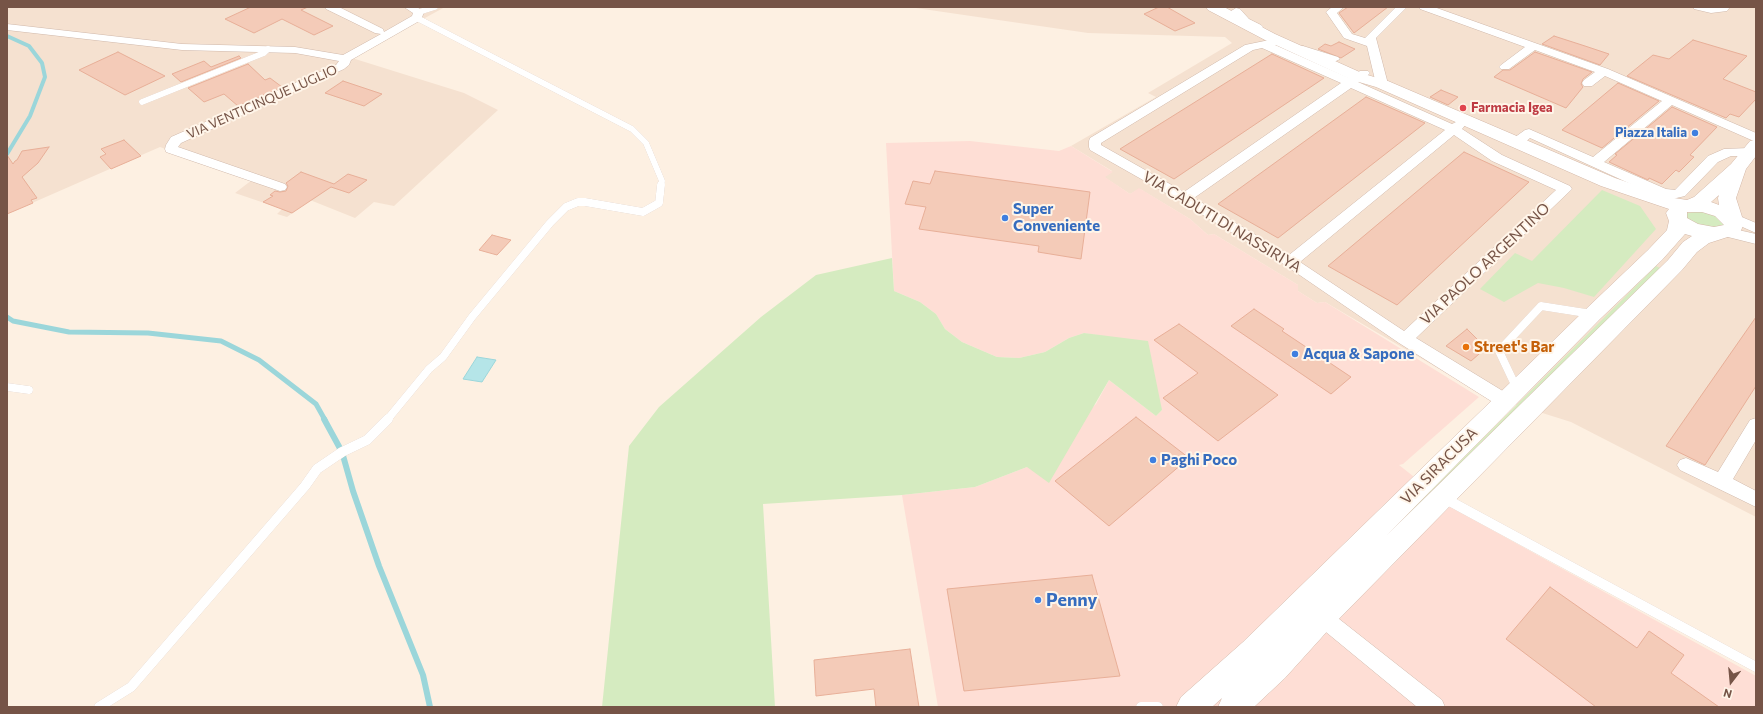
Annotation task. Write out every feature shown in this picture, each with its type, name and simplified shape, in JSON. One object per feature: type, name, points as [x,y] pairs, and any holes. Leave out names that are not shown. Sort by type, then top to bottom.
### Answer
[{"type":"main road","points":[[1213,7],[1265,39],[1357,78],[1382,84],[1459,125],[1516,143],[1608,182],[1654,204],[1683,213],[1693,230],[1726,224],[1728,198],[1737,168]]},
{"type":"main road","points":[[1231,9],[1279,34],[1334,59],[1357,78]]},
{"type":"main road","points":[[1683,213],[1701,201],[1737,168],[1754,145]]},
{"type":"main road","name":"VIA SIRACUSA","points":[[1191,707],[1253,650],[1593,314],[1655,255],[1676,232],[1683,213]]},
{"type":"main road","name":"VIA SIRACUSA","points":[[1233,707],[1275,668],[1322,616],[1675,265],[1690,247],[1726,224]]},
{"type":"street","points":[[330,7],[379,31]]},
{"type":"street","points":[[1339,7],[1332,12],[1348,36],[1370,43]]},
{"type":"street","points":[[1382,84],[1370,43],[1370,37],[1402,7]]},
{"type":"street","points":[[1424,7],[1604,71],[1671,100],[1754,145]]},
{"type":"street","points":[[1698,7],[1711,10],[1722,9],[1725,7]]},
{"type":"street","points":[[1231,9],[1265,39],[1282,39],[1312,53],[1334,59]]},
{"type":"street","points":[[345,60],[415,12]]},
{"type":"street","name":"VIA VENTICINQUE LUGLIO","points":[[7,27],[182,47],[295,50],[345,60],[345,63],[340,67],[176,140],[172,145],[171,149],[280,187]]},
{"type":"street","name":"VIA CADUTI DI NASSIRIYA","points":[[1265,39],[1095,141],[1095,146],[1185,198],[1290,262],[1404,339],[1511,395]]},
{"type":"street","points":[[1505,67],[1534,46]]},
{"type":"street","points":[[1588,83],[1604,71]]},
{"type":"street","points":[[1185,198],[1357,78],[1459,125],[1290,262]]},
{"type":"street","points":[[1594,163],[1671,100]]},
{"type":"street","name":"VIA PAOLO ARGENTINO","points":[[1404,339],[1565,189],[1497,158],[1459,125]]},
{"type":"street","points":[[1516,143],[1528,133],[1594,163],[1672,195],[1680,193],[1713,160],[1729,152],[1754,145]]},
{"type":"street","points":[[1726,224],[1756,228]]},
{"type":"street","points":[[1726,224],[1756,239]]},
{"type":"street","points":[[1722,482],[1756,425]]},
{"type":"street","points":[[1686,465],[1756,499]]},
{"type":"street","points":[[1322,616],[1434,707]]},
{"type":"lane","points":[[415,12],[435,7]]},
{"type":"lane","points":[[99,707],[132,687],[305,486],[317,469],[342,452],[367,440],[385,422],[429,369],[443,357],[472,316],[545,228],[566,207],[578,202],[585,202],[643,212],[659,203],[662,181],[646,143],[632,129],[415,12]]},
{"type":"lane","points":[[142,102],[264,53],[268,50]]},
{"type":"lane","points":[[1511,395],[1499,351],[1541,306],[1593,314]]},
{"type":"lane","points":[[7,387],[29,390]]},
{"type":"lane","points":[[1443,497],[1756,667]]},
{"type":"lane","points":[[1141,707],[1158,707]]},
{"type":"shaded area","points":[[7,7],[445,7],[352,58],[464,93],[498,110],[394,206],[374,202],[355,218],[310,200],[287,217],[277,214],[282,209],[235,193],[252,180],[160,147],[7,214]]},
{"type":"shaded area","points":[[909,7],[1756,7],[1756,517],[1571,422],[1482,394],[1325,302],[1317,303],[1298,291],[1298,285],[1214,234],[1208,235],[1190,219],[1140,189],[1130,194],[1104,177],[1112,171],[1071,146],[1156,97],[1148,93],[1232,43],[1225,37],[1088,33]]},
{"type":"shaded area","points":[[970,141],[1059,151],[1071,146],[1113,172],[1105,177],[1130,194],[1139,188],[1190,219],[1208,235],[1214,234],[1298,285],[1298,291],[1317,303],[1325,302],[1479,397],[1403,464],[1399,465],[1456,510],[1756,676],[1756,707],[938,707],[902,495],[975,487],[1027,467],[1096,404],[1109,380],[1156,416],[1162,410],[1109,337],[1084,333],[1069,338],[1045,352],[1019,358],[997,357],[962,342],[945,329],[936,314],[920,302],[894,291],[886,143]]},
{"type":"green space","points":[[1602,190],[1640,206],[1656,229],[1594,297],[1564,288],[1538,283],[1504,302],[1480,289],[1515,253],[1532,261]]},
{"type":"green space","points":[[1694,212],[1714,214],[1724,221],[1724,226],[1719,228],[1695,227],[1685,216],[1687,213]]},
{"type":"green space","points":[[892,258],[894,291],[920,302],[936,314],[945,329],[962,342],[997,357],[1019,358],[1045,352],[1069,338],[1084,333],[1148,341],[1162,410],[1156,416],[1109,380],[1049,483],[1027,467],[975,487],[902,495],[763,504],[775,707],[602,707],[629,446],[659,407],[761,317],[816,275]]},
{"type":"green space","points":[[1656,266],[1660,268],[1276,653],[1272,649]]},
{"type":"water","points":[[477,357],[496,360],[482,382],[463,379]]},
{"type":"building","points":[[251,7],[308,7],[301,10],[333,26],[314,35],[282,19],[254,33],[225,19]]},
{"type":"building","points":[[1159,7],[1167,7],[1195,23],[1175,31],[1144,14]]},
{"type":"building","points":[[1348,7],[1388,7],[1354,33],[1339,13]]},
{"type":"building","points":[[1554,36],[1609,54],[1600,65],[1542,44]]},
{"type":"building","points":[[1693,40],[1747,56],[1723,79],[1756,92],[1756,99],[1739,117],[1730,114],[1726,118],[1627,76],[1653,55],[1669,59]]},
{"type":"building","points":[[1339,42],[1355,49],[1341,58],[1318,49],[1325,44],[1331,46]]},
{"type":"building","points":[[118,52],[165,76],[125,95],[79,70]]},
{"type":"building","points":[[1535,52],[1592,72],[1583,79],[1581,84],[1583,87],[1566,108],[1494,77],[1503,70],[1510,70]]},
{"type":"building","points":[[1272,54],[1324,78],[1174,179],[1120,149]]},
{"type":"building","points":[[239,56],[241,58],[181,82],[172,74],[204,61],[211,67]]},
{"type":"building","points":[[248,64],[265,80],[270,78],[282,87],[238,106],[224,94],[204,102],[188,88]]},
{"type":"building","points":[[343,81],[382,94],[364,106],[325,93]]},
{"type":"building","points":[[1618,83],[1659,101],[1602,148],[1562,130]]},
{"type":"building","points":[[1441,90],[1458,97],[1448,105],[1430,97]]},
{"type":"building","points":[[1366,97],[1425,123],[1278,238],[1218,204]]},
{"type":"building","points":[[1672,107],[1717,127],[1690,155],[1694,157],[1679,172],[1676,170],[1662,184],[1649,178],[1648,180],[1609,162],[1617,155],[1615,154]]},
{"type":"building","points":[[124,140],[141,156],[111,169],[100,157],[106,154],[101,149]]},
{"type":"building","points":[[49,147],[38,163],[22,177],[37,198],[31,200],[33,203],[7,214],[7,155],[13,164],[22,151]]},
{"type":"building","points":[[1464,152],[1529,182],[1397,305],[1328,266]]},
{"type":"building","name":"Super Conveniente","points":[[935,171],[1090,192],[1081,259],[1038,252],[1039,246],[919,229],[926,207],[905,204],[913,181],[930,184]]},
{"type":"building","points":[[301,172],[334,184],[348,174],[367,180],[349,193],[331,187],[292,213],[263,202],[273,196],[270,195],[275,191],[286,191],[288,186],[286,183]]},
{"type":"building","points":[[492,235],[511,240],[497,255],[479,250]]},
{"type":"building","name":"Acqua & Sapone","points":[[1254,309],[1284,329],[1282,331],[1351,377],[1331,394],[1231,326]]},
{"type":"building","points":[[1756,317],[1756,386],[1705,465],[1666,446]]},
{"type":"building","points":[[1179,324],[1278,395],[1218,441],[1163,398],[1198,373],[1154,340]]},
{"type":"building","name":"Street's Bar","points":[[1467,329],[1486,348],[1471,361],[1446,346]]},
{"type":"building","points":[[1136,417],[1189,458],[1109,526],[1055,481]]},
{"type":"building","points":[[1092,575],[1120,676],[964,691],[947,589]]},
{"type":"building","points":[[1550,587],[1637,648],[1649,631],[1684,655],[1671,673],[1719,707],[1596,707],[1506,639]]},
{"type":"building","points":[[910,649],[919,707],[876,707],[874,689],[816,696],[814,660]]},
{"type":"waterway","points":[[7,36],[29,46],[42,63],[45,77],[30,116],[7,154]]},
{"type":"waterway","points":[[7,317],[13,321],[69,332],[148,333],[221,341],[259,360],[316,404],[325,420]]},
{"type":"waterway","points":[[324,419],[342,452],[353,491],[379,566],[423,675],[430,707]]},
{"type":"place","name":"Farmacia Igea","points":[[1463,108]]},
{"type":"place","name":"Piazza Italia","points":[[1695,133]]},
{"type":"place","name":"Super Conveniente","points":[[1005,218]]},
{"type":"place","name":"Street's Bar","points":[[1466,347]]},
{"type":"place","name":"Acqua & Sapone","points":[[1295,354]]},
{"type":"place","name":"Paghi Poco","points":[[1153,460]]},
{"type":"place","name":"Penny","points":[[1038,600]]}]
